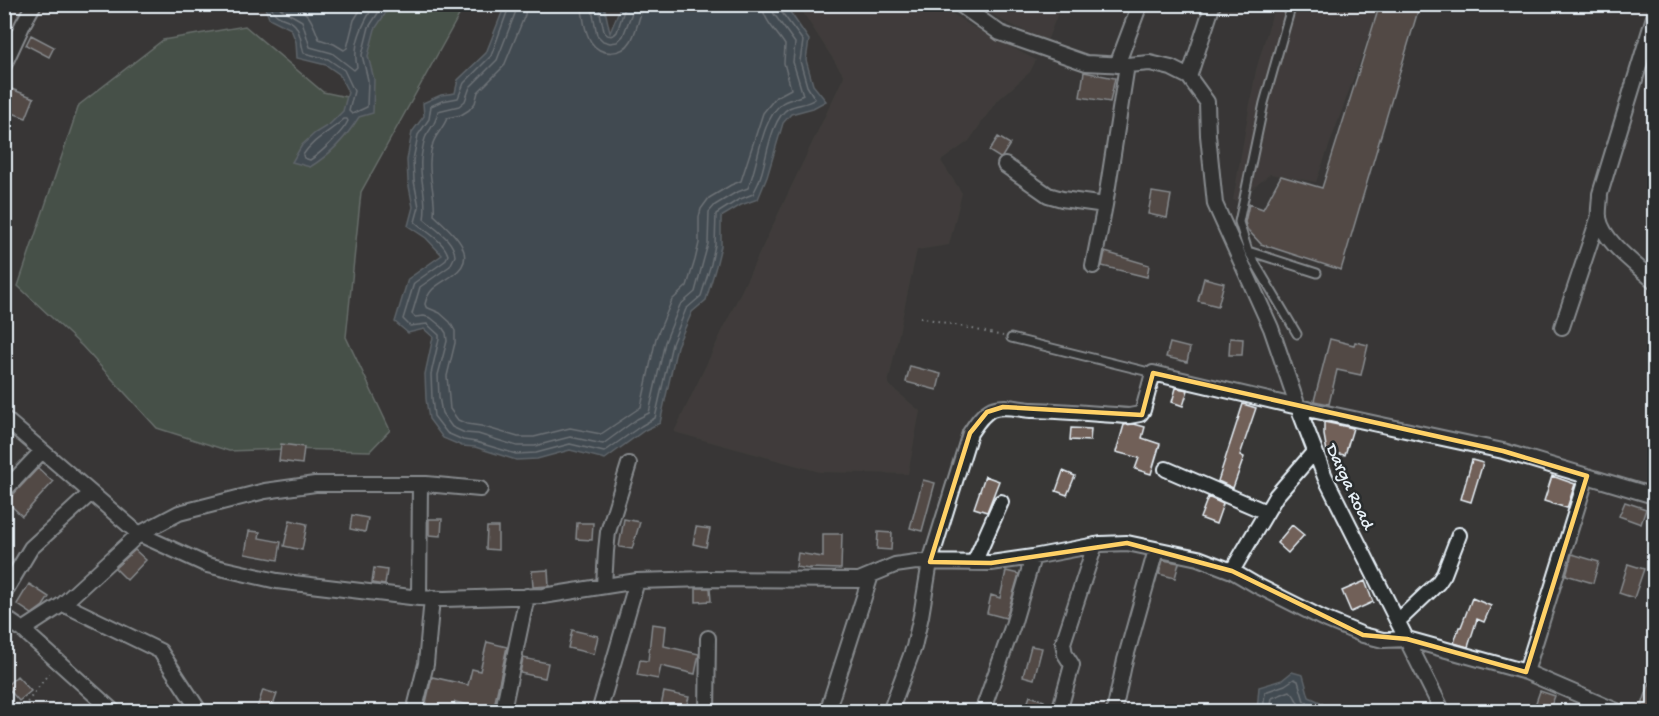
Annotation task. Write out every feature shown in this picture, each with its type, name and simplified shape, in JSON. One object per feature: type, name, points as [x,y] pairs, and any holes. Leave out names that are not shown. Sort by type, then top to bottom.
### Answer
[{"type":"street","points":[[4,65],[34,4]]},
{"type":"street","points":[[958,4],[1000,33],[1086,63],[1122,65],[1150,63],[1171,68],[1189,77],[1213,4]]},
{"type":"street","points":[[1093,266],[1105,205],[1122,65],[1140,4]]},
{"type":"street","points":[[1654,16],[1600,194],[1599,216],[1602,230],[1612,242],[1654,281]]},
{"type":"street","name":"Darga Road","points":[[1189,77],[1207,102],[1215,204],[1243,253],[1314,452],[1443,711]]},
{"type":"street","points":[[1005,165],[1048,195],[1105,205]]},
{"type":"street","points":[[1562,327],[1599,216]]},
{"type":"street","points":[[890,711],[914,647],[930,562],[970,434],[987,412],[1003,407],[1129,416],[1140,414],[1153,373],[1503,451],[1654,496]]},
{"type":"street","points":[[4,418],[139,534],[207,565],[277,581],[426,598],[543,596],[638,581],[859,580],[895,565],[930,562],[991,563],[1095,545],[1127,543],[1198,558],[1232,571],[1322,618],[1363,635],[1383,640],[1407,639],[1526,672],[1619,711]]},
{"type":"street","points":[[4,491],[42,451]]},
{"type":"street","points":[[1232,571],[1276,496],[1314,452]]},
{"type":"street","points":[[604,586],[608,532],[629,464]]},
{"type":"street","points":[[1166,469],[1266,512]]},
{"type":"street","points":[[1526,672],[1587,476]]},
{"type":"street","points":[[23,630],[63,604],[139,534],[179,513],[265,492],[315,484],[420,484],[480,489]]},
{"type":"street","points":[[414,711],[426,663],[426,598],[420,484]]},
{"type":"street","points":[[4,592],[31,548],[90,493]]},
{"type":"street","points":[[974,563],[1001,502]]},
{"type":"street","points":[[1398,621],[1438,583],[1444,574],[1459,535]]},
{"type":"street","points":[[1059,711],[1072,669],[1063,643],[1095,545]]},
{"type":"street","points":[[1114,711],[1125,660],[1156,550]]},
{"type":"street","points":[[982,711],[1013,625],[1033,557]]},
{"type":"street","points":[[827,711],[871,575]]},
{"type":"street","points":[[599,711],[638,581]]},
{"type":"street","points":[[503,710],[527,596]]},
{"type":"street","points":[[63,604],[160,651],[201,711]]},
{"type":"street","points":[[4,617],[23,630],[114,711]]},
{"type":"street","points":[[707,711],[708,639]]},
{"type":"lane","points":[[1292,4],[1264,103],[1239,222],[1243,253],[1297,334]]},
{"type":"lane","points":[[1243,253],[1317,273]]},
{"type":"lane","points":[[1011,338],[1153,373]]},
{"type":"path","points":[[920,317],[1011,338]]},
{"type":"path","points":[[20,711],[57,662]]},
{"type":"highlighted area","points":[[1153,373],[1503,451],[1587,476],[1526,672],[1407,639],[1363,635],[1232,571],[1127,543],[991,563],[930,562],[970,433],[987,412],[1003,407],[1142,415]]},
{"type":"shaded area","points":[[798,5],[939,5],[971,26],[1036,60],[1030,72],[996,102],[969,141],[941,161],[962,193],[949,245],[917,250],[888,384],[920,411],[908,474],[820,472],[674,432],[844,76]]},
{"type":"shaded area","points":[[980,5],[1061,5],[1047,41],[1001,20]]},
{"type":"shaded area","points":[[1275,5],[1380,5],[1316,182],[1270,174],[1238,201],[1233,200],[1256,70]]},
{"type":"green space","points":[[379,5],[475,5],[462,10],[361,192],[346,337],[390,430],[370,451],[285,449],[229,451],[157,428],[82,346],[18,286],[79,105],[163,40],[245,26],[323,92],[361,100],[361,34]]},
{"type":"water","points":[[264,5],[391,5],[375,29],[368,56],[374,79],[373,113],[359,117],[338,145],[310,167],[292,162],[302,145],[343,111],[348,92],[339,74],[326,65],[297,58],[296,42],[291,29],[269,18]]},
{"type":"water","points":[[505,5],[604,5],[610,33],[621,5],[782,5],[788,9],[809,40],[806,60],[813,85],[826,101],[813,108],[791,114],[783,123],[758,199],[741,205],[721,217],[721,246],[706,300],[692,312],[677,346],[660,423],[645,430],[605,459],[570,450],[537,459],[516,460],[475,447],[462,446],[443,438],[429,419],[426,399],[425,374],[433,337],[424,329],[408,333],[395,322],[408,279],[442,255],[426,238],[408,226],[413,207],[407,160],[412,132],[424,116],[423,103],[441,95],[455,93],[458,80],[486,53]]},
{"type":"water","points":[[1292,672],[1303,675],[1309,697],[1332,711],[1257,711],[1259,687],[1282,680]]},
{"type":"building","points":[[1380,4],[1420,4],[1341,270],[1261,244],[1247,229],[1245,222],[1249,204],[1263,209],[1281,176],[1322,188]]},
{"type":"building","points":[[31,35],[54,47],[49,57],[26,45]]},
{"type":"building","points":[[1084,72],[1115,78],[1110,102],[1080,97]]},
{"type":"building","points":[[9,88],[34,98],[26,118],[4,110],[4,99]]},
{"type":"building","points":[[998,137],[1010,144],[1000,158],[989,151]]},
{"type":"building","points":[[1152,192],[1171,195],[1167,218],[1148,214]]},
{"type":"building","points":[[1105,252],[1149,265],[1147,277],[1102,266]]},
{"type":"building","points":[[1204,278],[1224,283],[1218,306],[1198,301]]},
{"type":"building","points":[[1230,338],[1243,339],[1242,355],[1229,355]]},
{"type":"building","points":[[1330,339],[1354,345],[1355,342],[1368,345],[1361,375],[1337,370],[1329,404],[1314,401]]},
{"type":"building","points":[[1170,343],[1190,348],[1187,362],[1166,357]]},
{"type":"building","points":[[910,366],[941,374],[937,390],[906,382]]},
{"type":"building","points":[[1176,388],[1188,390],[1183,406],[1172,402]]},
{"type":"building","points":[[1243,404],[1256,408],[1240,455],[1244,457],[1233,488],[1218,481]]},
{"type":"building","points":[[1324,422],[1353,428],[1345,455],[1327,452]]},
{"type":"building","points":[[1134,424],[1145,427],[1142,438],[1160,444],[1151,474],[1135,469],[1139,458],[1116,452],[1124,425]]},
{"type":"building","points":[[1071,428],[1091,429],[1090,441],[1070,440]]},
{"type":"building","points":[[281,444],[304,447],[302,464],[279,461]]},
{"type":"building","points":[[1472,460],[1483,463],[1471,502],[1461,499]]},
{"type":"building","points":[[38,468],[53,482],[22,516],[5,500],[11,497]]},
{"type":"building","points":[[1063,471],[1075,476],[1067,495],[1056,491]]},
{"type":"building","points":[[985,476],[999,481],[987,512],[974,508]]},
{"type":"building","points":[[1552,476],[1575,484],[1567,508],[1544,501]]},
{"type":"building","points":[[923,480],[935,483],[922,531],[910,528]]},
{"type":"building","points":[[1208,497],[1223,504],[1216,524],[1200,518]]},
{"type":"building","points":[[1625,502],[1646,509],[1641,524],[1619,516]]},
{"type":"building","points":[[352,515],[368,518],[365,532],[350,529]]},
{"type":"building","points":[[429,519],[442,519],[441,536],[429,535]]},
{"type":"building","points":[[624,519],[640,522],[632,549],[619,547]]},
{"type":"building","points":[[290,520],[307,524],[302,550],[284,546]]},
{"type":"building","points":[[577,523],[593,523],[592,540],[576,539]]},
{"type":"building","points":[[1292,525],[1304,535],[1288,553],[1277,543]]},
{"type":"building","points":[[487,527],[498,527],[498,550],[486,549]]},
{"type":"building","points":[[696,527],[710,529],[706,547],[693,544]]},
{"type":"building","points":[[249,531],[260,532],[259,538],[281,542],[278,560],[245,554]]},
{"type":"building","points":[[878,532],[892,533],[891,550],[877,549]]},
{"type":"building","points":[[823,534],[842,534],[841,569],[796,567],[798,553],[823,557]]},
{"type":"building","points":[[135,550],[146,560],[127,580],[115,568]]},
{"type":"building","points":[[1572,554],[1599,562],[1593,583],[1566,575]]},
{"type":"building","points":[[1163,560],[1179,563],[1175,578],[1159,574]]},
{"type":"building","points":[[1628,564],[1644,569],[1634,598],[1619,593]]},
{"type":"building","points":[[374,568],[387,570],[385,585],[372,583]]},
{"type":"building","points":[[548,570],[549,586],[533,587],[532,571]]},
{"type":"building","points":[[1006,571],[1019,574],[1006,618],[987,613],[991,595],[1000,598]]},
{"type":"building","points":[[1365,581],[1373,602],[1351,612],[1342,591]]},
{"type":"building","points":[[29,584],[49,597],[43,606],[32,614],[17,604]]},
{"type":"building","points":[[696,588],[710,588],[711,601],[696,602]]},
{"type":"building","points":[[1472,598],[1491,606],[1484,622],[1477,619],[1468,647],[1454,643]]},
{"type":"building","points":[[652,624],[666,626],[664,646],[699,654],[695,674],[661,666],[658,679],[637,675],[640,660],[648,661]]},
{"type":"building","points":[[572,630],[598,636],[594,654],[568,648]]},
{"type":"building","points":[[487,642],[507,647],[493,711],[455,702],[453,711],[424,711],[432,677],[468,685],[472,669],[480,671]]},
{"type":"building","points":[[1031,646],[1042,648],[1034,679],[1023,676]]},
{"type":"building","points":[[523,658],[548,663],[545,678],[520,673]]},
{"type":"building","points":[[1653,673],[1654,711],[1640,711]]},
{"type":"building","points":[[17,676],[31,691],[19,701],[6,686]]},
{"type":"building","points":[[263,690],[277,694],[271,711],[256,711]]},
{"type":"building","points":[[1540,691],[1555,696],[1549,711],[1533,711]]},
{"type":"building","points":[[664,692],[689,697],[685,711],[660,711]]},
{"type":"building","points":[[1030,696],[1044,701],[1040,711],[1025,710]]}]
